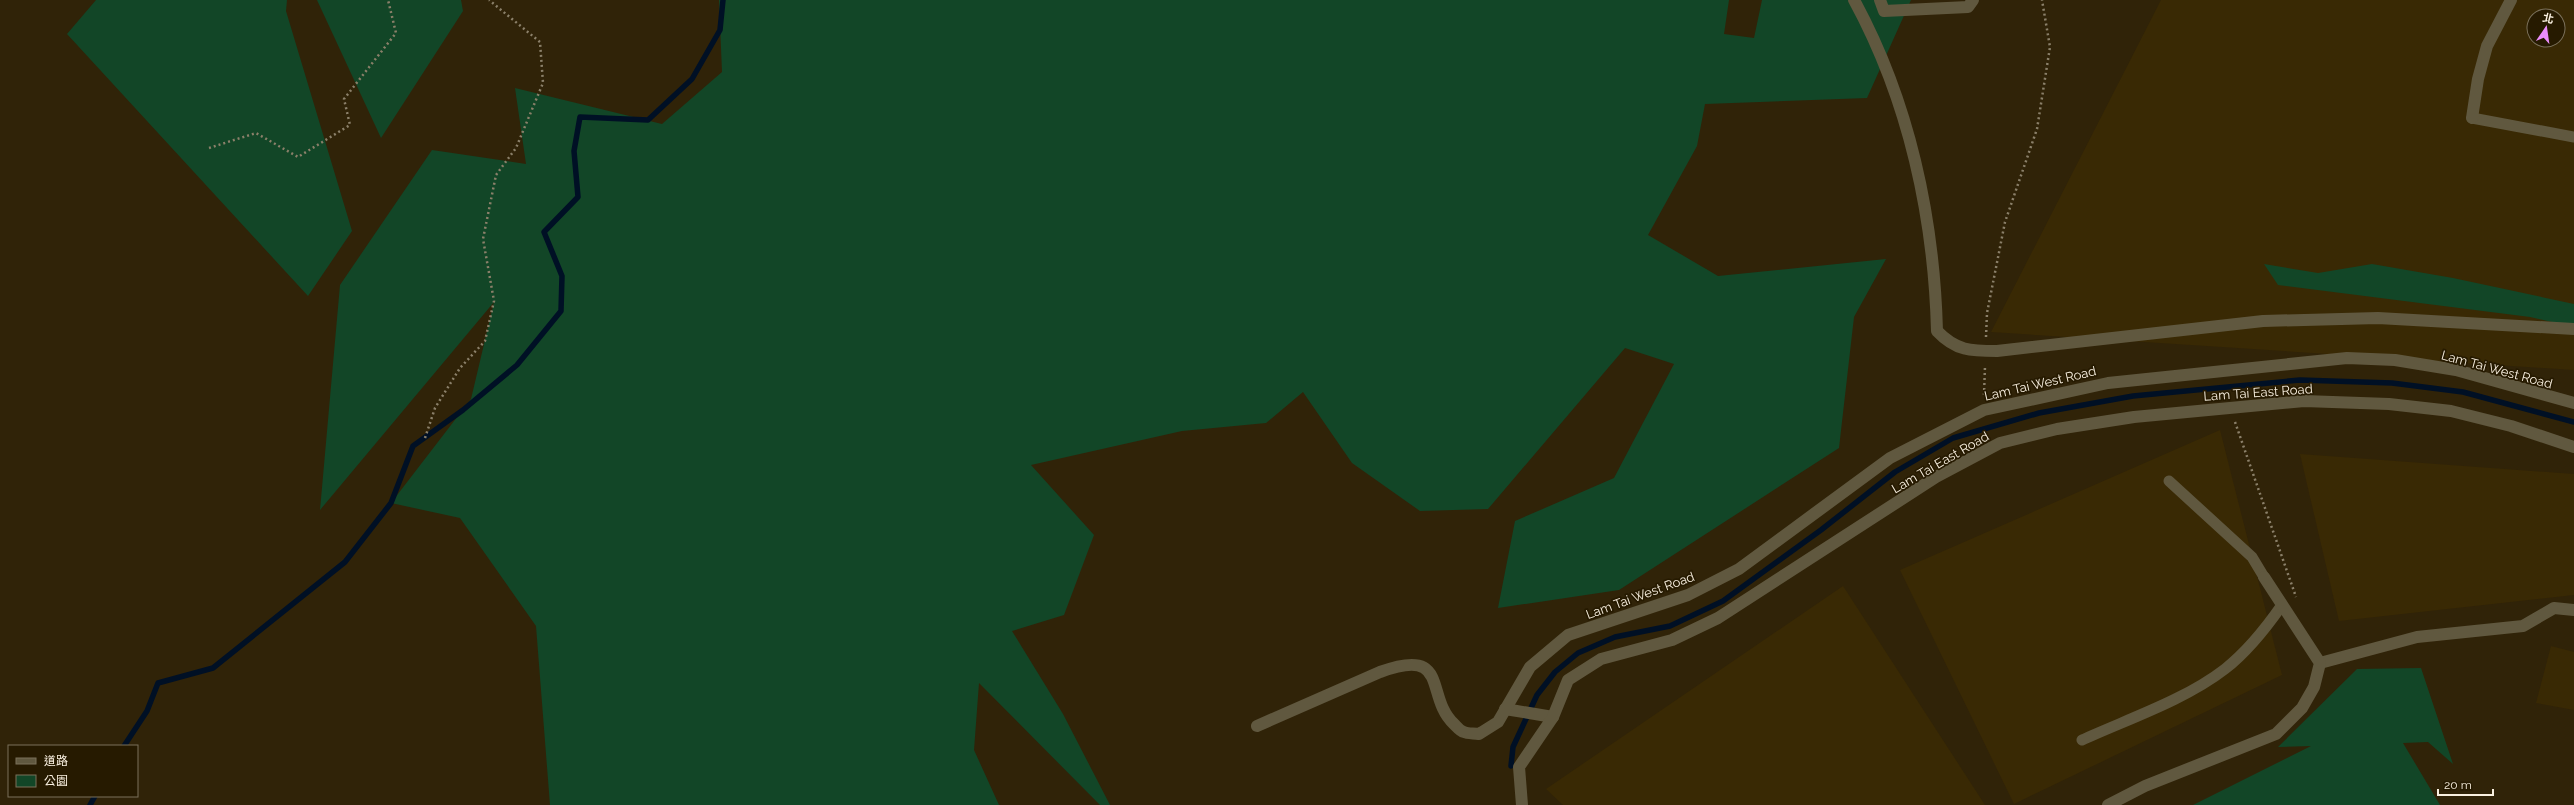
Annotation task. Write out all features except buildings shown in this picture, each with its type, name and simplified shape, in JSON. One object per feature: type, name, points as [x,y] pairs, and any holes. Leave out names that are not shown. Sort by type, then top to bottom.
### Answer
[{"type":"street","points":[[1854,0],[1892,86],[1908,135],[1926,215],[1933,259],[1937,331],[1949,343],[1971,351],[1997,351],[2263,321],[2378,318],[2574,329]]},
{"type":"street","points":[[1880,0],[1884,11],[1968,7],[1973,0]]},
{"type":"street","points":[[2472,118],[2478,79],[2487,46],[2511,0]]},
{"type":"street","name":"Lam Tai West Road","points":[[1257,726],[1400,665],[1419,665],[1432,675],[1446,716],[1462,732],[1479,734],[1498,722],[1510,709],[1530,668],[1568,636],[1688,595],[1739,569],[1890,458],[1984,410],[2108,383],[2347,358],[2395,360],[2456,370],[2574,403]]},
{"type":"street","name":"Lam Tai East Road","points":[[1522,805],[1519,767],[1553,717],[1568,680],[1601,659],[1672,640],[1718,618],[1936,477],[2000,442],[2057,429],[2134,417],[2304,401],[2389,404],[2451,412],[2511,426],[2574,448]]},
{"type":"street","points":[[2264,577],[2320,663]]},
{"type":"street","points":[[2320,663],[2417,637],[2523,626],[2554,608],[2574,610]]},
{"type":"street","points":[[2108,805],[2145,786],[2276,734],[2302,708],[2311,692],[2320,663]]},
{"type":"street","points":[[1510,709],[1553,717]]},
{"type":"lane","points":[[2472,118],[2574,137]]},
{"type":"lane","points":[[2169,481],[2252,556],[2264,577]]},
{"type":"lane","points":[[2082,740],[2193,689],[2225,669],[2261,634],[2282,605]]},
{"type":"path","points":[[209,148],[256,133],[298,158],[350,125],[344,99],[396,33],[388,0]]},
{"type":"path","points":[[425,438],[439,401],[460,368],[485,341],[494,301],[483,239],[496,175],[516,148],[543,83],[540,42],[489,0]]},
{"type":"path","points":[[1986,343],[1987,313],[2005,222],[2037,129],[2042,99],[2050,47],[2042,0]]},
{"type":"path","points":[[1984,410],[1986,358]]},
{"type":"path","points":[[2230,408],[2298,603]]},
{"type":"shaded area","points":[[2161,0],[2574,0],[2574,370],[1991,332]]},
{"type":"shaded area","points":[[2220,430],[2282,675],[2014,804],[1900,570]]},
{"type":"shaded area","points":[[2300,454],[2574,474],[2574,595],[2339,621]]},
{"type":"shaded area","points":[[1843,586],[1985,805],[1563,805],[1546,789]]},
{"type":"shaded area","points":[[2551,646],[2574,652],[2574,710],[2536,703]]},
{"type":"green space","points":[[96,0],[287,0],[286,11],[352,231],[308,296],[67,34]]},
{"type":"green space","points":[[317,0],[461,0],[463,11],[381,138]]},
{"type":"green space","points":[[719,0],[1729,0],[1724,34],[1754,38],[1762,0],[1911,0],[1867,98],[1705,104],[1697,146],[1648,235],[1718,276],[1886,259],[1854,317],[1839,448],[1619,590],[1498,608],[1515,521],[1614,478],[1674,364],[1625,348],[1488,509],[1420,511],[1352,463],[1303,392],[1266,423],[1182,431],[1031,465],[1094,535],[1064,615],[1012,631],[1063,714],[1110,805],[1100,805],[979,683],[974,750],[999,805],[550,805],[536,626],[460,518],[391,503],[471,399],[494,302],[320,510],[340,285],[432,150],[526,164],[515,88],[662,124],[722,72]]},
{"type":"green space","points":[[2264,264],[2318,273],[2372,264],[2453,278],[2574,304],[2574,327],[2530,317],[2278,285]]},
{"type":"green space","points":[[2421,668],[2453,764],[2428,742],[2403,743],[2440,805],[2193,805],[2311,746],[2278,747],[2357,669]]},
{"type":"waterway","points":[[125,745],[147,711],[158,683],[213,668],[345,562],[391,503],[413,446],[463,410],[517,365],[561,311],[562,276],[544,232],[578,197],[574,151],[580,117],[648,120],[692,79],[720,30],[723,0]]},
{"type":"waterway","points":[[1511,766],[1513,747],[1537,695],[1555,672],[1578,653],[1615,637],[1670,626],[1723,601],[1821,530],[1895,472],[1953,438],[2039,413],[2133,396],[2300,380],[2392,383],[2463,392],[2574,422]]},
{"type":"waterway","points":[[90,805],[94,797]]}]
